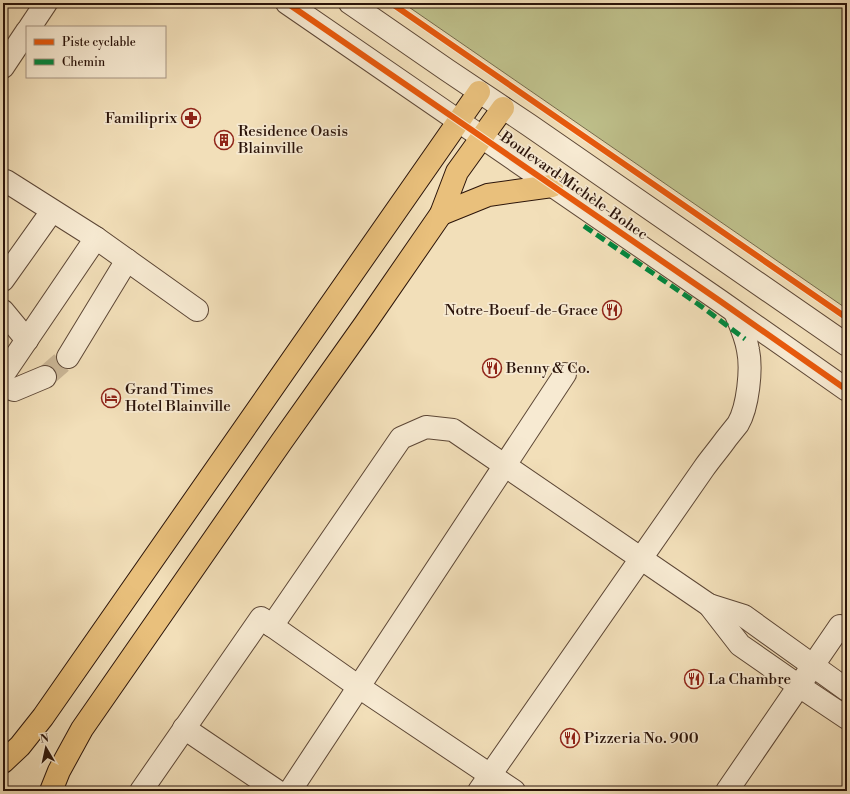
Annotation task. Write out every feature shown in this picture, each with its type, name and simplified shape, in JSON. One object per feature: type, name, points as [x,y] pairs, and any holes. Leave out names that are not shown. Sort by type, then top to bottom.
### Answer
[{"type":"highway","points":[[3,762],[20,746],[43,717],[479,92]]},
{"type":"highway","points":[[51,791],[59,771],[82,729],[441,214],[457,172],[503,108]]},
{"type":"highway","points":[[441,214],[488,195],[552,186]]},
{"type":"street","points":[[31,26],[46,3]]},
{"type":"street","name":"Boulevard Michèle-Bohec","points":[[286,3],[847,390]]},
{"type":"street","name":"Boulevard Michèle-Bohec","points":[[350,3],[847,345]]},
{"type":"street","points":[[3,67],[26,32]]},
{"type":"street","points":[[3,185],[6,181],[96,238],[196,310]]},
{"type":"street","points":[[3,280],[52,211]]},
{"type":"street","points":[[3,375],[96,238]]},
{"type":"street","points":[[68,357],[127,260]]},
{"type":"street","points":[[3,311],[27,340]]},
{"type":"street","points":[[485,783],[704,468],[738,424],[744,411],[747,396],[749,357],[748,349],[735,312]]},
{"type":"street","points":[[290,791],[566,374]]},
{"type":"street","points":[[3,386],[14,390],[45,377]]},
{"type":"street","points":[[272,626],[401,438],[426,427],[453,430],[709,605],[740,644],[847,718]]},
{"type":"street","points":[[709,605],[744,616],[847,690]]},
{"type":"street","points":[[141,791],[261,618],[359,687],[485,783],[514,791]]},
{"type":"street","points":[[727,791],[840,626]]},
{"type":"street","points":[[184,728],[277,791]]},
{"type":"green space","points":[[403,3],[847,3],[847,309]]},
{"type":"tunnel","points":[[45,377],[68,357]]},
{"type":"marked path","points":[[584,226],[698,304],[745,339]]},
{"type":"cycle path","points":[[287,3],[847,390]]},
{"type":"cycle path","points":[[391,3],[847,318]]},
{"type":"place","name":"Familiprix","points":[[191,118]]},
{"type":"place","name":"Residence Oasis Blainville","points":[[224,140]]},
{"type":"place","name":"Notre-Boeuf-de-Grace","points":[[612,310]]},
{"type":"place","name":"Benny & Co.","points":[[492,368]]},
{"type":"place","name":"Grand Times Hotel Blainville","points":[[111,398]]},
{"type":"place","name":"La Chambre","points":[[694,679]]},
{"type":"place","name":"Pizzeria No. 900","points":[[570,738]]}]
